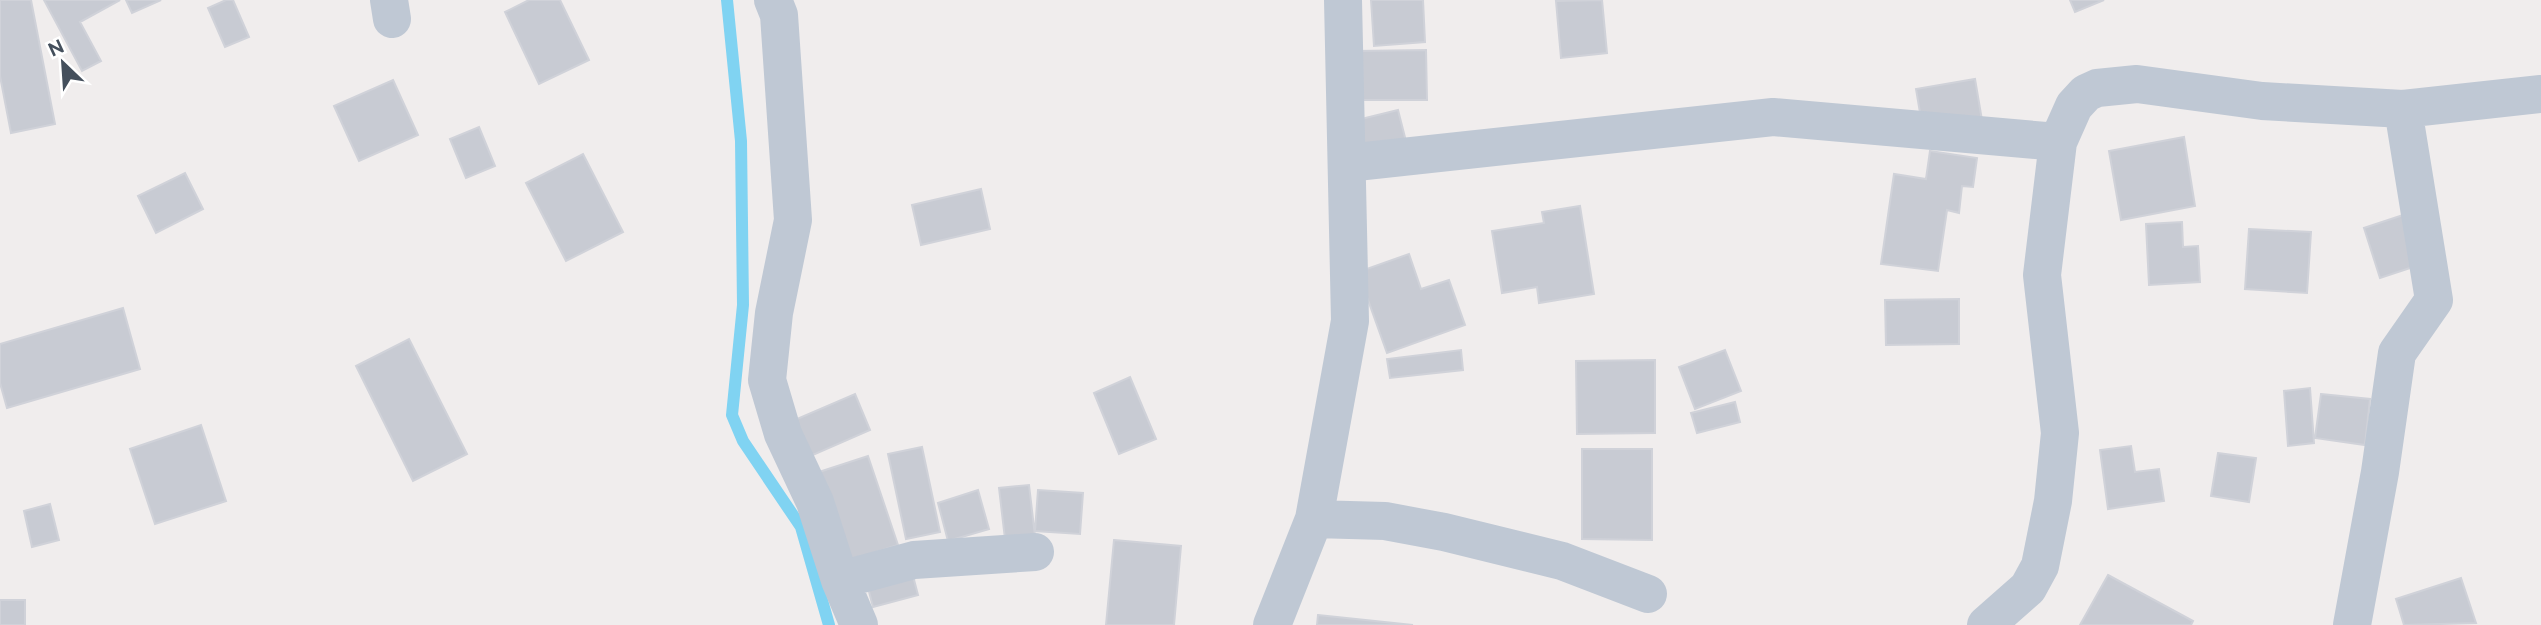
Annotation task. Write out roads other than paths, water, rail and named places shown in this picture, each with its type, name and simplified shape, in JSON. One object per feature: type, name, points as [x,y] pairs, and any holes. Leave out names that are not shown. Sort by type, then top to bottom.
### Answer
[{"type":"street","points":[[773,0],[779,15],[793,220],[774,313],[767,380],[783,434],[815,502],[840,580],[859,625]]},
{"type":"street","points":[[1272,625],[1314,519],[1350,321],[1343,0]]},
{"type":"street","points":[[1986,625],[2028,588],[2040,566],[2053,501],[2060,433],[2042,275],[2049,198],[2059,142],[2074,106],[2086,93],[2109,85],[2137,84],[2262,102],[2403,109],[2541,94]]},
{"type":"street","points":[[2352,625],[2380,472],[2397,353],[2434,300],[2403,109]]},
{"type":"street","points":[[1347,163],[1773,117],[2059,142]]},
{"type":"street","points":[[1314,519],[1385,521],[1444,532],[1562,561],[1648,594]]},
{"type":"street","points":[[840,580],[914,560],[1035,552]]},
{"type":"waterway","points":[[727,0],[741,141],[743,305],[732,415],[743,441],[801,527],[829,625]]}]
